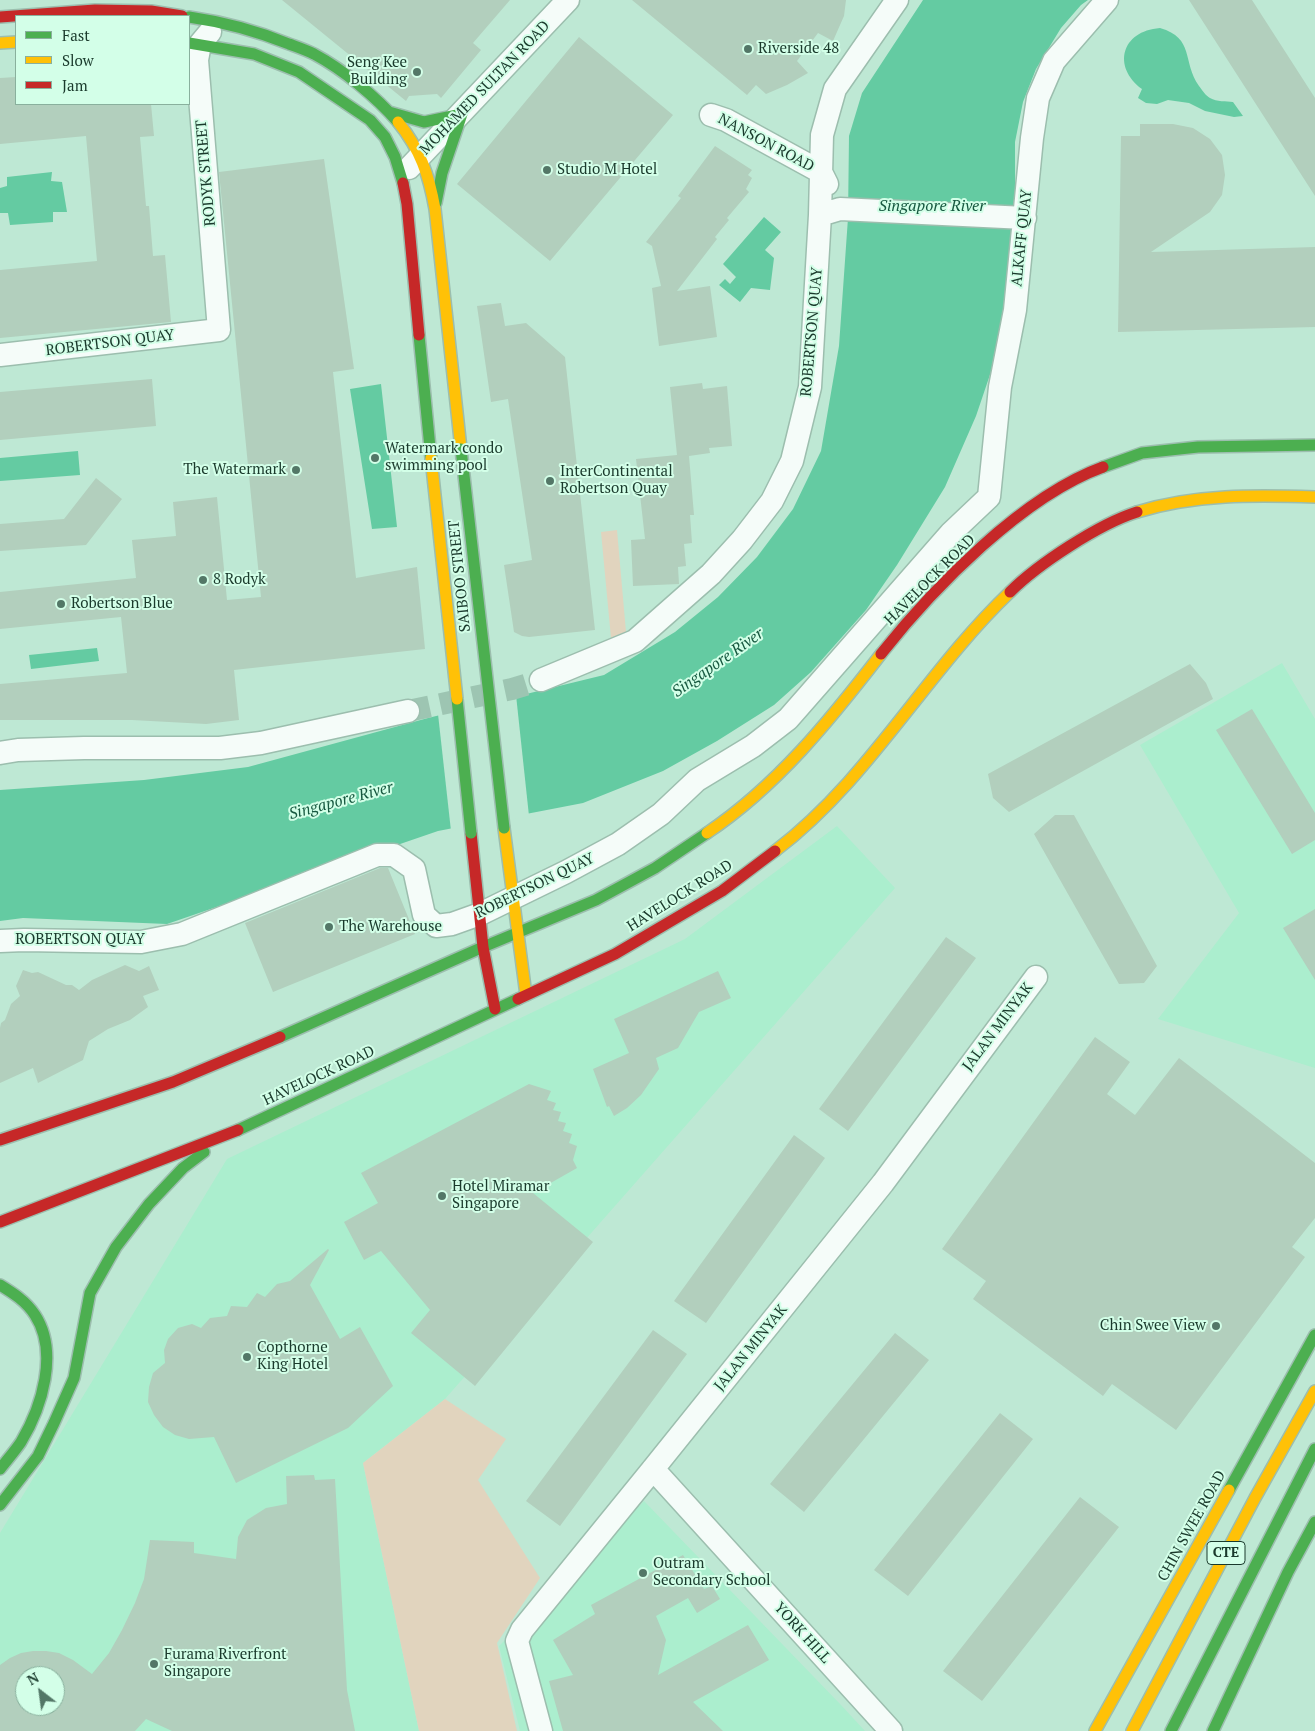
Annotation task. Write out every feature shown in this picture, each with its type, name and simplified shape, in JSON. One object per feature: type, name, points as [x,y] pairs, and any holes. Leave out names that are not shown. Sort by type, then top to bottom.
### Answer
[{"type":"main road","points":[[27,15],[95,10],[151,11],[176,15]]},
{"type":"main road","points":[[0,17],[15,16]]},
{"type":"main road","name":"SAIBOO STREET","points":[[190,17],[217,21],[264,34],[314,54],[354,81],[389,112],[407,133],[420,156],[430,181],[435,209],[504,828],[526,995]]},
{"type":"main road","points":[[0,43],[15,42]]},
{"type":"main road","name":"SAIBOO STREET","points":[[194,44],[254,54],[299,72],[370,120],[385,137],[395,157],[401,176],[407,204],[431,458],[483,947],[496,1009]]},
{"type":"main road","points":[[389,112],[424,122],[462,114]]},
{"type":"main road","points":[[435,209],[442,173],[462,114]]},
{"type":"main road","name":"HAVELOCK ROAD","points":[[0,1140],[173,1082],[326,1018],[483,947],[596,900],[655,868],[728,818],[765,788],[804,748],[841,705],[902,627],[951,576],[1006,525],[1060,488],[1098,469],[1142,453],[1198,447],[1315,445]]},
{"type":"main road","name":"HAVELOCK ROAD","points":[[0,1222],[230,1134],[614,954],[722,891],[792,838],[836,797],[866,763],[938,670],[987,614],[1014,588],[1080,540],[1121,518],[1159,505],[1190,499],[1253,494],[1315,497]]},
{"type":"main road","points":[[0,1505],[38,1456],[54,1423],[74,1378],[90,1293],[116,1247],[149,1204],[183,1168],[230,1134]]},
{"type":"main road","points":[[0,1285],[8,1289],[28,1306],[42,1327],[47,1366],[42,1391],[32,1418],[22,1439],[0,1469]]},
{"type":"main road","name":"CHIN SWEE ROAD","points":[[1095,1731],[1315,1335]]},
{"type":"main road","name":"CTE","points":[[1132,1731],[1250,1507],[1315,1391]]},
{"type":"main road","points":[[32,1418],[54,1423]]},
{"type":"main road","name":"CTE","points":[[1171,1731],[1315,1449]]},
{"type":"main road","points":[[1213,1731],[1288,1572],[1315,1522]]},
{"type":"main road","points":[[1128,1731],[1138,1717]]},
{"type":"main road","points":[[1177,1719],[1179,1731]]},
{"type":"street","name":"MOHAMED SULTAN ROAD","points":[[401,176],[462,114],[568,0]]},
{"type":"street","points":[[896,0],[835,89],[822,135],[821,172],[830,212],[1025,218]]},
{"type":"street","name":"ALKAFF QUAY","points":[[989,497],[1000,387],[1015,310],[1032,138],[1038,98],[1054,61],[1107,0]]},
{"type":"street","points":[[194,44],[217,21]]},
{"type":"street","name":"RODYK STREET","points":[[194,44],[197,60],[219,330]]},
{"type":"street","name":"NANSON ROAD","points":[[711,115],[726,120],[821,172]]},
{"type":"street","name":"ROBERTSON QUAY","points":[[541,680],[634,640],[711,574],[742,540],[772,501],[792,461],[810,387],[830,212]]},
{"type":"street","name":"ROBERTSON QUAY","points":[[0,355],[219,330]]},
{"type":"street","name":"ROBERTSON QUAY","points":[[0,941],[141,942],[182,934],[377,855],[394,855],[414,869],[424,915],[436,926],[452,924],[480,914],[513,899],[618,844],[661,814],[697,780],[753,746],[788,719],[922,565],[951,533],[989,497]]},
{"type":"street","points":[[0,753],[18,750],[84,748],[220,748],[259,736],[408,711]]},
{"type":"street","name":"JALAN MINYAK","points":[[541,1731],[517,1641],[529,1620],[883,1183],[1036,976]]},
{"type":"street","name":"YORK HILL","points":[[653,1469],[891,1731]]},
{"type":"shaded area","points":[[617,530],[626,632],[611,638],[601,532]]},
{"type":"shaded area","points":[[1282,663],[1315,719],[1315,1068],[1158,1019],[1239,913],[1140,745]]},
{"type":"shaded area","points":[[837,826],[895,888],[445,1399],[363,1463],[419,1731],[0,1731],[0,1533],[227,1159],[685,939]]},
{"type":"shaded area","points":[[445,1399],[506,1439],[478,1480],[540,1578],[497,1643],[517,1731],[419,1731],[363,1463]]},
{"type":"shaded area","name":"Outram Secondary School","points":[[644,1501],[865,1731],[520,1731],[499,1646]]},
{"type":"water","name":"Singapore River","points":[[923,0],[1088,0],[1081,5],[1061,28],[1036,69],[1023,102],[1015,142],[1015,228],[997,354],[976,416],[945,487],[897,565],[866,610],[811,672],[774,705],[717,741],[663,771],[583,803],[438,831],[167,924],[23,918],[0,921],[0,790],[144,780],[248,767],[428,718],[604,675],[675,632],[718,597],[757,557],[793,509],[821,451],[839,346],[848,218],[849,136],[862,93]]},
{"type":"water","points":[[1160,28],[1171,32],[1183,44],[1194,77],[1206,94],[1216,100],[1233,102],[1243,116],[1234,117],[1205,111],[1189,103],[1168,100],[1157,104],[1146,103],[1138,98],[1142,89],[1127,71],[1124,61],[1125,51],[1129,43],[1137,36]]},
{"type":"water","points":[[52,172],[51,181],[62,182],[67,212],[53,212],[53,222],[10,225],[8,213],[0,213],[0,188],[7,186],[7,177]]},
{"type":"water","points":[[764,217],[781,232],[765,250],[774,258],[770,290],[751,288],[740,302],[719,285],[725,279],[730,284],[736,277],[723,264]]},
{"type":"water","name":"Watermark condo swimming pool","points":[[381,384],[397,527],[372,529],[350,389]]},
{"type":"water","points":[[78,451],[80,475],[0,481],[0,458]]},
{"type":"water","points":[[97,648],[99,661],[31,669],[29,655]]},
{"type":"pier","points":[[516,695],[529,816],[451,831],[438,714]]},
{"type":"building","name":"Seng Kee Building","points":[[282,0],[510,0],[473,43],[481,50],[441,98],[437,94],[409,96],[406,101]]},
{"type":"building","name":"Riverside 48","points":[[632,0],[846,0],[844,16],[833,41],[818,33],[797,61],[808,73],[766,94],[756,85],[747,95]]},
{"type":"building","points":[[1189,0],[1252,0],[1315,98],[1315,196]]},
{"type":"building","name":"Studio M Hotel","points":[[579,37],[673,115],[550,261],[457,184]]},
{"type":"building","points":[[15,77],[15,105],[151,105],[154,136],[140,137],[146,206],[149,206],[153,256],[165,255],[171,322],[0,338],[0,270],[97,261],[86,136],[0,144],[0,78]]},
{"type":"building","points":[[1140,124],[1173,124],[1193,128],[1210,139],[1222,155],[1225,175],[1222,195],[1210,212],[1151,252],[1315,247],[1315,327],[1118,332],[1121,136],[1140,136]]},
{"type":"building","points":[[715,146],[752,170],[748,175],[752,178],[746,189],[749,192],[727,218],[729,220],[715,237],[717,239],[677,291],[710,286],[717,337],[659,346],[652,288],[661,286],[652,246],[646,242],[681,198],[678,196]]},
{"type":"building","name":"The Watermark","points":[[324,159],[354,369],[333,372],[356,578],[417,567],[425,649],[234,670],[239,720],[206,724],[132,720],[0,720],[0,684],[127,673],[121,617],[0,629],[0,592],[136,578],[132,540],[176,536],[173,502],[217,497],[227,600],[261,597],[219,172]]},
{"type":"building","name":"InterContinental Robertson Quay","points":[[501,303],[505,326],[526,323],[565,357],[595,630],[529,637],[514,632],[504,565],[532,560],[508,399],[491,402],[477,306]]},
{"type":"building","points":[[152,379],[156,426],[0,440],[0,392]]},
{"type":"building","points":[[702,383],[703,389],[727,386],[732,446],[709,448],[710,453],[689,456],[694,515],[690,515],[692,543],[684,544],[686,566],[678,567],[679,584],[633,586],[631,540],[645,539],[636,459],[677,455],[670,387]]},
{"type":"building","points":[[96,478],[122,499],[86,545],[0,551],[0,524],[64,519]]},
{"type":"building","points":[[1190,664],[1206,683],[1213,699],[1009,812],[993,798],[988,774]]},
{"type":"building","points":[[1252,709],[1315,813],[1315,840],[1292,854],[1216,730]]},
{"type":"building","points":[[1055,815],[1074,815],[1157,966],[1144,983],[1119,984],[1034,834]]},
{"type":"building","name":"The Warehouse","points":[[380,868],[388,868],[415,934],[273,992],[245,923]]},
{"type":"building","points":[[1315,909],[1315,980],[1283,928]]},
{"type":"building","points":[[946,937],[976,958],[848,1131],[819,1109]]},
{"type":"building","points":[[125,965],[139,971],[149,966],[159,990],[143,996],[148,1007],[130,1020],[108,1029],[89,1041],[83,1060],[38,1083],[33,1068],[0,1083],[1,1023],[5,1020],[11,1004],[20,996],[16,986],[23,970],[32,973],[38,972],[66,985],[72,985],[79,990],[92,980]]},
{"type":"building","points":[[718,971],[731,998],[699,1012],[678,1048],[656,1058],[659,1069],[641,1095],[627,1108],[614,1116],[609,1106],[607,1107],[593,1069],[629,1053],[614,1019]]},
{"type":"building","points":[[1095,1037],[1130,1062],[1107,1094],[1135,1115],[1179,1058],[1315,1163],[1315,1218],[1292,1247],[1305,1257],[1176,1430],[1112,1384],[1103,1396],[973,1299],[986,1281],[942,1249]]},
{"type":"building","name":"Hotel Miramar Singapore","points":[[529,1084],[551,1091],[547,1100],[556,1103],[553,1110],[561,1112],[558,1121],[566,1123],[563,1131],[572,1134],[569,1143],[577,1146],[573,1160],[577,1168],[533,1193],[593,1242],[475,1386],[411,1333],[430,1310],[381,1251],[364,1260],[344,1222],[378,1203],[361,1173]]},
{"type":"building","points":[[794,1135],[825,1158],[706,1323],[674,1301]]},
{"type":"building","points":[[328,1249],[310,1285],[340,1339],[360,1327],[393,1386],[348,1428],[236,1483],[214,1437],[189,1439],[175,1435],[163,1427],[154,1415],[148,1402],[149,1387],[153,1373],[165,1363],[164,1350],[168,1339],[178,1328],[192,1324],[201,1328],[210,1318],[227,1316],[231,1306],[247,1307],[257,1293],[265,1297],[277,1284],[290,1281]]},
{"type":"building","points":[[653,1330],[687,1354],[560,1526],[526,1501]]},
{"type":"building","points":[[895,1333],[929,1360],[804,1512],[770,1484]]},
{"type":"building","points":[[1000,1413],[1033,1439],[908,1596],[874,1570]]},
{"type":"building","name":"Furama Riverfront Singapore","points":[[314,1475],[315,1480],[335,1479],[347,1690],[355,1731],[172,1731],[146,1719],[135,1731],[0,1731],[0,1665],[21,1653],[46,1651],[59,1653],[73,1660],[92,1674],[109,1653],[135,1603],[144,1579],[150,1540],[194,1542],[194,1553],[236,1559],[238,1537],[247,1520],[266,1508],[287,1504],[286,1476]]},
{"type":"building","points":[[1080,1497],[1119,1527],[982,1701],[943,1671]]},
{"type":"building","points":[[683,1555],[704,1589],[712,1586],[720,1599],[697,1613],[688,1598],[656,1616],[666,1640],[658,1675],[748,1625],[769,1660],[693,1702],[723,1731],[563,1731],[549,1681],[573,1675],[553,1640],[595,1614],[591,1605]]},
{"type":"tunnel","points":[[408,711],[512,689],[541,680]]},
{"type":"traffic: fast","points":[[190,17],[253,31],[314,54],[337,68],[359,85],[398,122]]},
{"type":"traffic: fast","points":[[190,43],[254,54],[299,72],[370,120],[385,137],[395,157],[403,183]]},
{"type":"traffic: fast","points":[[389,112],[424,122],[462,114]]},
{"type":"traffic: fast","points":[[436,203],[442,173],[462,114]]},
{"type":"traffic: fast","points":[[419,335],[431,458]]},
{"type":"traffic: fast","points":[[1103,467],[1142,453],[1198,447],[1315,445]]},
{"type":"traffic: fast","points":[[461,449],[504,828]]},
{"type":"traffic: fast","points":[[457,699],[471,833]]},
{"type":"traffic: fast","points":[[280,1037],[483,947],[596,900],[655,868],[707,833]]},
{"type":"traffic: fast","points":[[238,1130],[518,999]]},
{"type":"traffic: fast","points":[[0,1505],[38,1456],[54,1423],[74,1378],[90,1293],[116,1247],[149,1204],[183,1168],[204,1152]]},
{"type":"traffic: fast","points":[[0,1285],[23,1301],[35,1315],[42,1330],[47,1362],[41,1396],[29,1428],[21,1442],[0,1469]]},
{"type":"traffic: fast","points":[[1229,1490],[1315,1335]]},
{"type":"traffic: fast","points":[[1171,1731],[1315,1449]]},
{"type":"traffic: fast","points":[[1213,1731],[1288,1572],[1315,1522]]},
{"type":"traffic: slow","points":[[0,43],[15,42]]},
{"type":"traffic: slow","points":[[398,122],[418,152],[430,185],[435,209],[461,449]]},
{"type":"traffic: slow","points":[[431,458],[457,699]]},
{"type":"traffic: slow","points":[[1137,512],[1181,502],[1225,497],[1315,497]]},
{"type":"traffic: slow","points":[[775,851],[809,823],[839,792],[979,623],[1010,592]]},
{"type":"traffic: slow","points":[[707,833],[757,794],[801,751],[881,654]]},
{"type":"traffic: slow","points":[[504,828],[526,995]]},
{"type":"traffic: slow","points":[[1132,1731],[1255,1498],[1315,1391]]},
{"type":"traffic: slow","points":[[1095,1731],[1229,1490]]},
{"type":"traffic: jam","points":[[27,15],[95,10],[151,11],[176,15]]},
{"type":"traffic: jam","points":[[0,17],[15,16]]},
{"type":"traffic: jam","points":[[403,183],[407,204],[419,335]]},
{"type":"traffic: jam","points":[[881,654],[902,628],[953,573],[982,546],[1042,499],[1073,481],[1103,467]]},
{"type":"traffic: jam","points":[[1010,592],[1036,569],[1070,546],[1105,526],[1137,512]]},
{"type":"traffic: jam","points":[[471,833],[483,947],[495,1009]]},
{"type":"traffic: jam","points":[[518,999],[615,954],[722,891],[775,851]]},
{"type":"traffic: jam","points":[[0,1140],[173,1082],[280,1037]]},
{"type":"traffic: jam","points":[[0,1222],[238,1130]]},
{"type":"place","name":"Riverside 48","points":[[748,49]]},
{"type":"place","name":"Seng Kee Building","points":[[417,72]]},
{"type":"place","name":"Studio M Hotel","points":[[547,170]]},
{"type":"place","name":"Watermark condo swimming pool","points":[[375,458]]},
{"type":"place","name":"The Watermark","points":[[296,470]]},
{"type":"place","name":"InterContinental Robertson Quay","points":[[550,481]]},
{"type":"place","name":"8 Rodyk","points":[[203,580]]},
{"type":"place","name":"Robertson Blue","points":[[61,604]]},
{"type":"place","name":"The Warehouse","points":[[329,927]]},
{"type":"place","name":"Hotel Miramar Singapore","points":[[442,1196]]},
{"type":"place","name":"Chin Swee View","points":[[1216,1326]]},
{"type":"place","name":"Copthorne King Hotel","points":[[247,1357]]},
{"type":"place","name":"Outram Secondary School","points":[[643,1573]]},
{"type":"place","name":"Furama Riverfront Singapore","points":[[154,1664]]}]
